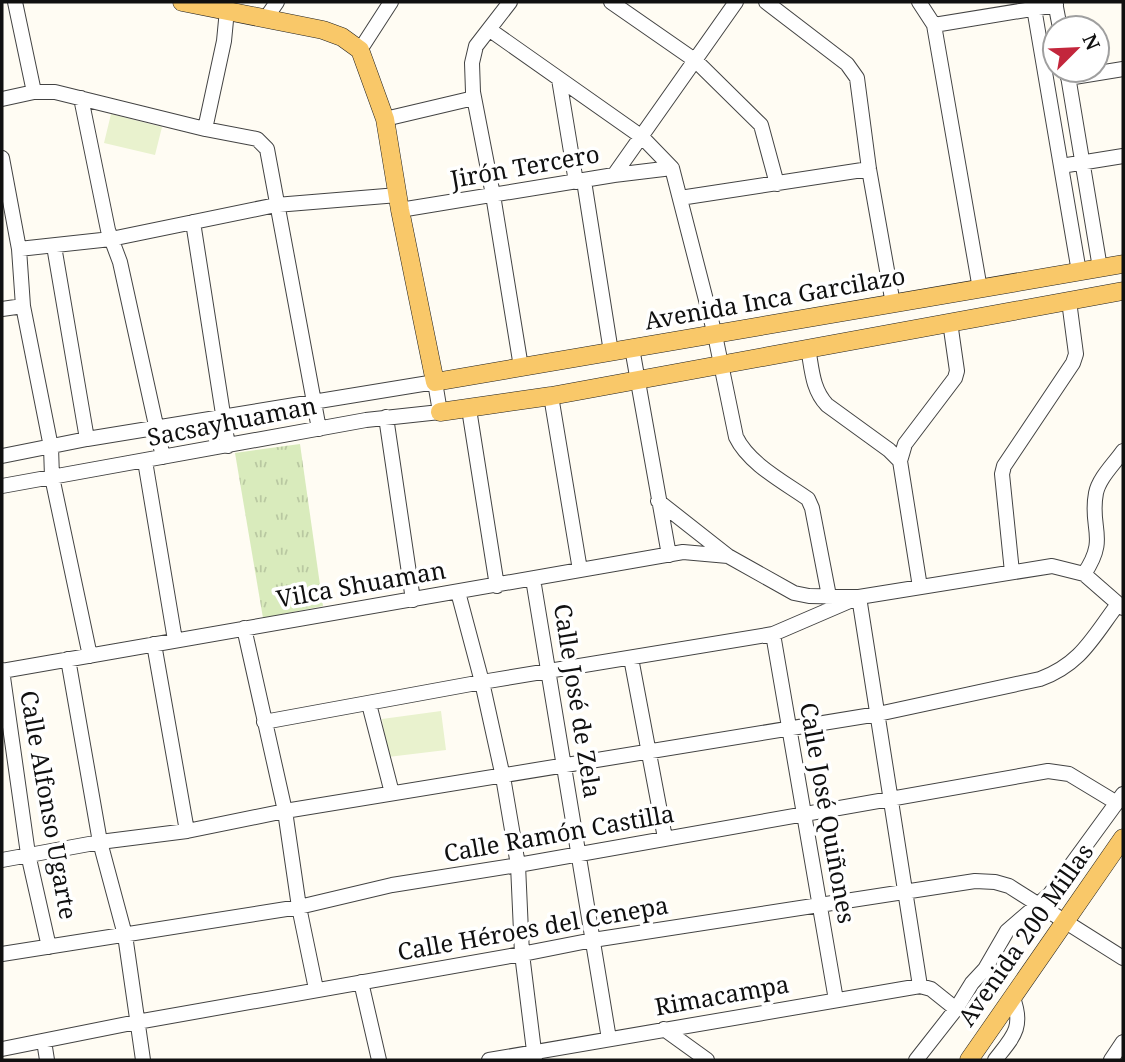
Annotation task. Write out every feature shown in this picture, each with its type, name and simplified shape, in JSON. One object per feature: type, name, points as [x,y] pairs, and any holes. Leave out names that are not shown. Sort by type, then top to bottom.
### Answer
[{"type":"main road","points":[[182,2],[267,18],[342,37],[360,50],[385,119],[435,382]]},
{"type":"main road","name":"Avenida Inca Garcilazo","points":[[435,382],[1123,264]]},
{"type":"main road","points":[[440,412],[551,396],[1123,291]]},
{"type":"main road","name":"Avenida 200 Millas","points":[[969,1060],[1123,838]]},
{"type":"street","points":[[15,2],[34,92]]},
{"type":"street","points":[[267,18],[277,2]]},
{"type":"street","points":[[360,50],[391,2]]},
{"type":"street","points":[[510,2],[476,46],[472,63],[474,98],[494,195],[521,368]]},
{"type":"street","points":[[611,2],[696,61],[761,125],[777,184]]},
{"type":"street","name":"Jirón Tercero","points":[[19,249],[111,239],[276,205],[399,202],[494,195],[614,175],[736,2]]},
{"type":"street","points":[[766,2],[852,70],[857,78],[869,169],[893,304]]},
{"type":"street","points":[[919,2],[933,26],[980,289]]},
{"type":"street","points":[[933,26],[1033,5],[1055,3]]},
{"type":"street","points":[[1033,5],[1079,272]]},
{"type":"street","points":[[205,129],[228,10]]},
{"type":"street","points":[[490,30],[642,137],[672,169],[715,335],[736,437],[740,447],[750,457],[808,499],[829,596]]},
{"type":"street","points":[[559,79],[611,352]]},
{"type":"street","points":[[1069,84],[1100,268]]},
{"type":"street","points":[[2,99],[34,92],[55,92],[257,139],[267,149],[319,429]]},
{"type":"street","points":[[80,98],[163,457]]},
{"type":"street","points":[[385,119],[474,98]]},
{"type":"street","points":[[1061,166],[1123,156]]},
{"type":"street","points":[[2,158],[19,249],[23,306],[51,447],[52,477],[90,656]]},
{"type":"street","points":[[614,175],[672,169]]},
{"type":"street","points":[[680,198],[869,169]]},
{"type":"street","points":[[2,192],[11,208]]},
{"type":"street","points":[[193,222],[229,446]]},
{"type":"street","points":[[54,246],[87,439]]},
{"type":"street","points":[[1012,572],[1002,474],[1004,466],[1073,363],[1076,354],[1069,301]]},
{"type":"street","points":[[2,309],[23,306]]},
{"type":"street","points":[[920,587],[900,461],[905,443],[955,378],[957,370],[950,322]]},
{"type":"street","points":[[632,348],[669,555]]},
{"type":"street","points":[[808,348],[815,390],[819,397],[900,461]]},
{"type":"street","points":[[2,456],[87,439],[435,382],[440,412]]},
{"type":"street","points":[[551,396],[580,570]]},
{"type":"street","points":[[469,409],[497,586]]},
{"type":"street","name":"Sacsayhuaman","points":[[2,486],[386,417],[440,412]]},
{"type":"street","points":[[386,417],[413,600]]},
{"type":"street","points":[[1084,574],[1094,559],[1098,545],[1096,494],[1123,452]]},
{"type":"street","points":[[145,461],[175,640]]},
{"type":"street","points":[[2,860],[100,842],[187,831],[391,793],[503,777],[878,714],[1040,679],[1060,672],[1078,658],[1121,606],[1084,574],[1052,566],[859,597],[794,593],[728,556],[658,501]]},
{"type":"street","name":"Vilca Shuaman","points":[[2,671],[683,552],[728,556]]},
{"type":"street","name":"Calle José de Zela","points":[[533,579],[609,1039]]},
{"type":"street","points":[[458,592],[503,777],[518,865],[522,954],[534,1056]]},
{"type":"street","points":[[264,722],[482,682],[773,634],[859,597]]},
{"type":"street","points":[[859,597],[920,986],[931,989],[956,1009]]},
{"type":"street","points":[[244,628],[285,811],[299,907],[316,989]]},
{"type":"street","name":"Calle José Quiñones","points":[[773,634],[836,1000]]},
{"type":"street","points":[[154,644],[187,831]]},
{"type":"street","points":[[68,659],[100,842],[125,935],[143,1060]]},
{"type":"street","points":[[631,659],[665,838]]},
{"type":"street","name":"Calle Alfonso Ugarte","points":[[2,671],[28,854],[49,947]]},
{"type":"street","points":[[369,704],[391,793]]},
{"type":"street","name":"Calle Ramón Castilla","points":[[2,954],[299,907],[392,885],[1048,771],[1069,774],[1120,799]]},
{"type":"street","points":[[916,1060],[991,960],[1007,931],[1039,905],[1059,884],[1120,799]]},
{"type":"street","name":"Calle Héroes del Cenepa","points":[[2,1049],[593,940],[975,881],[1009,886],[1123,958]]},
{"type":"street","points":[[361,982],[379,1060]]},
{"type":"street","name":"Rimacampa","points":[[489,1060],[534,1056],[664,1029],[920,986]]},
{"type":"street","points":[[995,1060],[1016,1033],[1017,1010],[1013,998]]},
{"type":"street","points":[[664,1029],[708,1060]]},
{"type":"street","points":[[44,1041],[47,1060]]},
{"type":"street","points":[[1111,1060],[1123,1042]]},
{"type":"green space","points":[[111,114],[162,127],[155,155],[104,143]]},
{"type":"green space","points":[[300,444],[323,606],[263,618],[235,453]]},
{"type":"green space","points":[[441,711],[446,750],[388,757],[382,719]]}]
